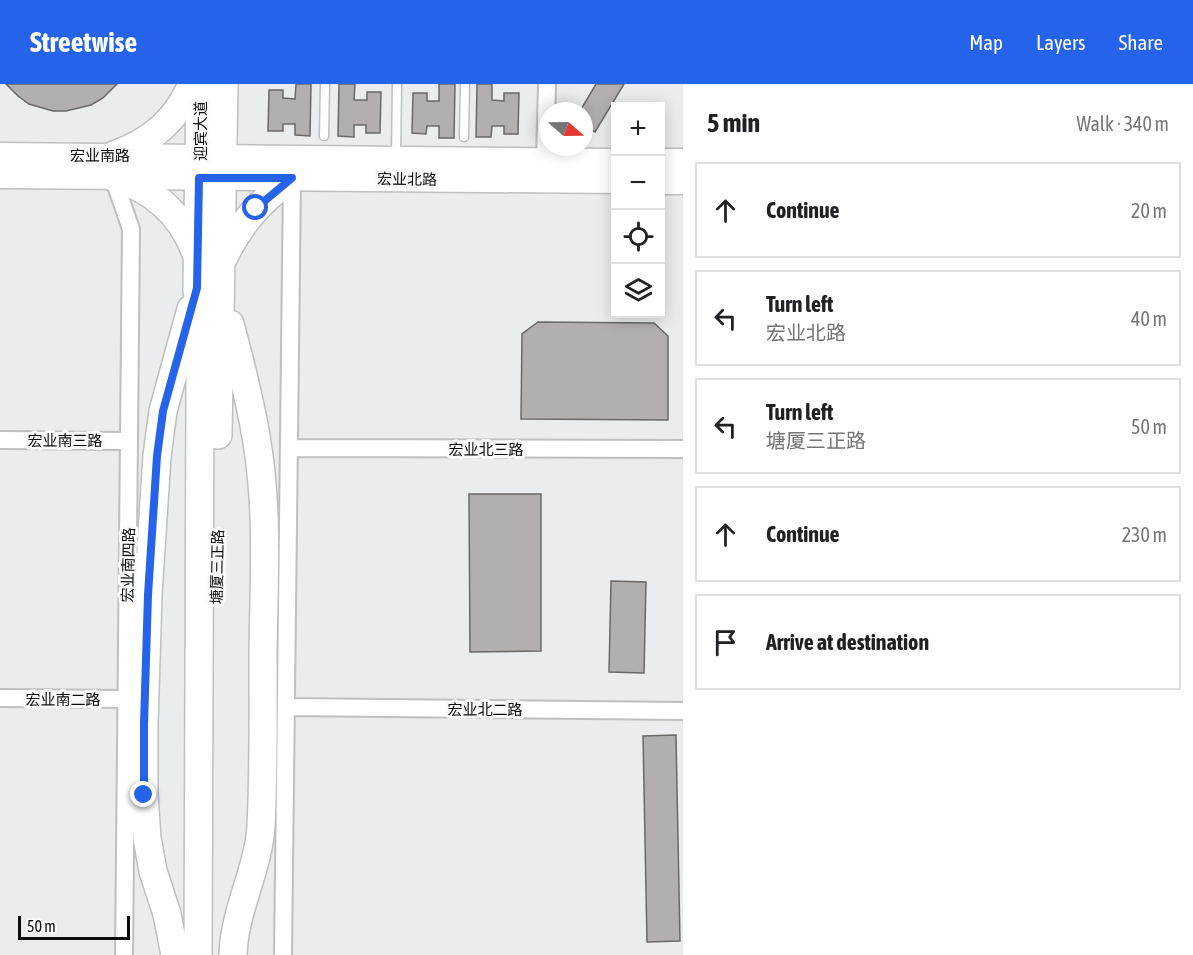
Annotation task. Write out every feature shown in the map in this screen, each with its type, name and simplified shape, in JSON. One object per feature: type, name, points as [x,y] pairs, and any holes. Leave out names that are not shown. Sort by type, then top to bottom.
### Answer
[{"type":"main road","points":[[192,84],[185,99],[167,124],[113,166],[166,206],[210,259],[267,197],[292,178]]},
{"type":"main road","name":"迎宾大道","points":[[200,84],[211,167]]},
{"type":"main road","name":"迎宾大道","points":[[211,167],[224,84]]},
{"type":"main road","name":"宏业南路","points":[[0,155],[113,166],[211,167]]},
{"type":"main road","name":"宏业北路","points":[[211,167],[396,158],[611,161]]},
{"type":"main road","points":[[665,161],[683,161]]},
{"type":"main road","name":"宏业南路","points":[[0,176],[113,166]]},
{"type":"main road","name":"宏业北路","points":[[211,167],[292,178],[611,181]]},
{"type":"main road","name":"塘厦三正路","points":[[211,167],[206,885],[212,955]]},
{"type":"main road","points":[[665,182],[683,182]]},
{"type":"main road","points":[[175,955],[168,914],[153,871],[147,838],[144,795],[146,677],[157,456],[163,411],[209,289]]},
{"type":"main road","points":[[209,289],[248,392],[264,504],[261,827],[253,871],[235,928],[233,955]]},
{"type":"main road","name":"塘厦三正路","points":[[198,955],[206,885]]},
{"type":"street","points":[[545,160],[547,84]]},
{"type":"street","name":"宏业南四路","points":[[113,166],[131,229],[124,955]]},
{"type":"street","points":[[283,955],[292,178]]},
{"type":"street","name":"宏业南三路","points":[[0,440],[129,441]]},
{"type":"street","name":"宏业北三路","points":[[290,448],[683,449]]},
{"type":"street","name":"宏业南二路","points":[[0,698],[127,699]]},
{"type":"street","name":"宏业北二路","points":[[287,707],[683,711]]},
{"type":"lane","points":[[324,136],[325,84]]},
{"type":"lane","points":[[396,158],[398,84]]},
{"type":"lane","points":[[464,137],[465,84]]},
{"type":"building","points":[[6,84],[117,84],[103,98],[91,105],[66,111],[53,111],[29,104]]},
{"type":"building","points":[[296,84],[311,84],[310,136],[295,135],[295,124],[283,124],[283,131],[268,131],[269,90],[283,90],[283,98],[295,99]]},
{"type":"building","points":[[339,84],[355,84],[354,100],[367,100],[367,92],[381,92],[380,133],[366,133],[366,125],[354,125],[354,137],[338,136]]},
{"type":"building","points":[[439,84],[455,84],[454,138],[439,138],[439,126],[427,126],[426,134],[412,133],[413,93],[427,93],[427,101],[439,101]]},
{"type":"building","points":[[477,84],[492,84],[492,100],[504,101],[504,93],[519,93],[518,134],[504,134],[504,126],[492,126],[491,137],[476,137]]},
{"type":"building","points":[[596,84],[624,84],[611,102],[595,132],[593,131],[593,102],[585,102]]},
{"type":"building","points":[[538,322],[654,323],[668,336],[668,420],[521,419],[522,334]]},
{"type":"building","points":[[469,494],[541,494],[541,651],[470,652]]},
{"type":"building","points":[[611,581],[646,582],[644,673],[609,672]]},
{"type":"building","points":[[676,735],[680,941],[647,942],[643,736]]},
{"type":"route","points":[[144,795],[148,595],[157,456],[163,411],[197,288],[199,178],[292,178],[256,208]]}]
